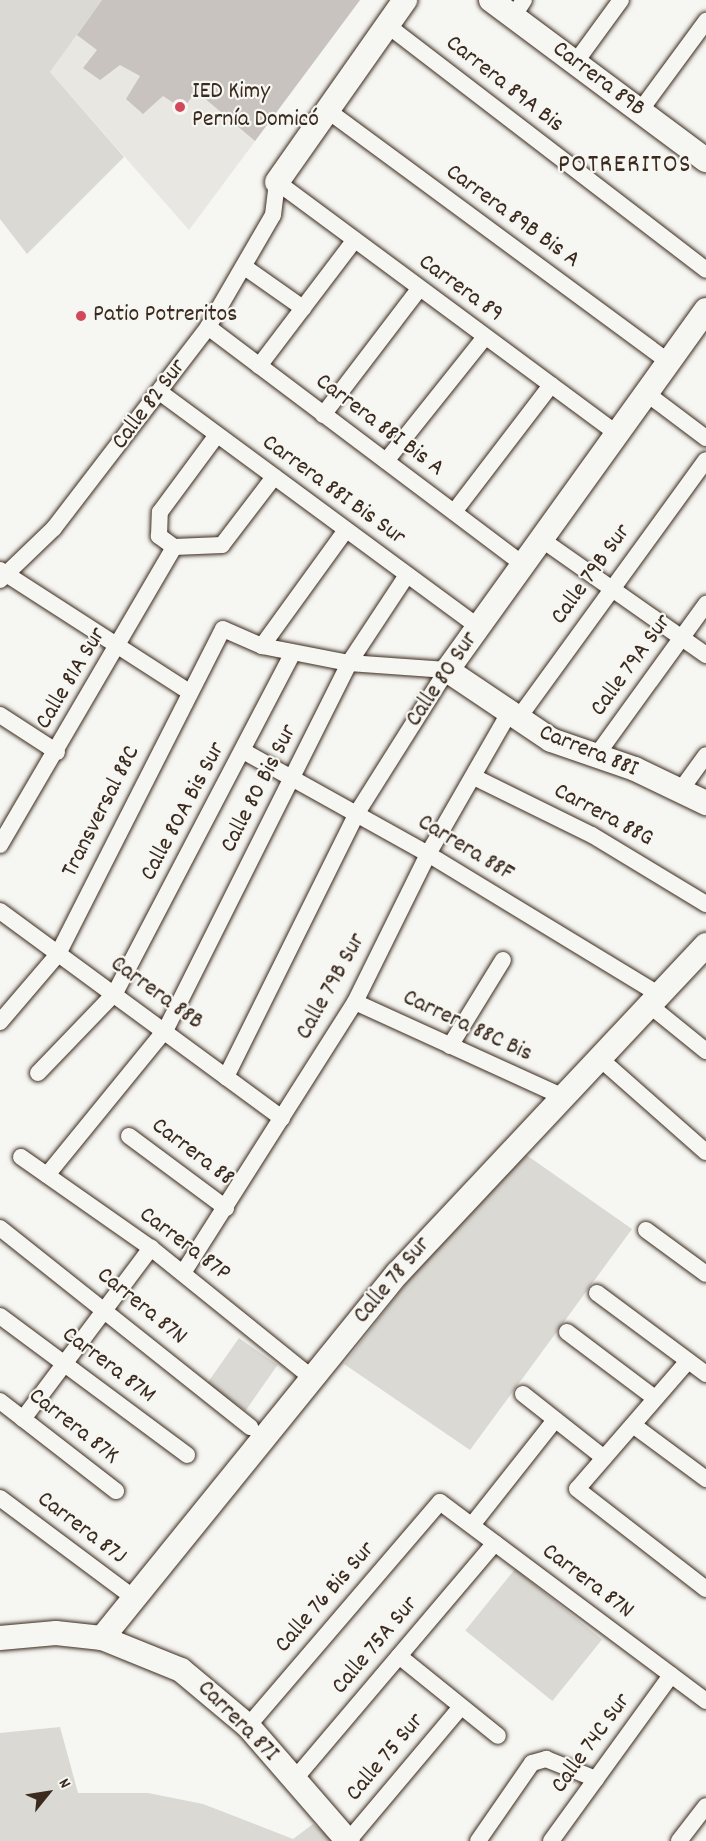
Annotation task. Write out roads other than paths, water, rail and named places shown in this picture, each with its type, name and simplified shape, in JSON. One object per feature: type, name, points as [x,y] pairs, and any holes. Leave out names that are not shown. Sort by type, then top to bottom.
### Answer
[{"type":"street","name":"Calle 82 Sur","points":[[2,576],[54,528],[161,393],[208,327],[246,268],[273,215],[277,182],[405,0]]},
{"type":"street","name":"Carrera 89B","points":[[491,0],[519,8],[575,63],[706,160]]},
{"type":"street","points":[[575,63],[621,0]]},
{"type":"street","points":[[640,111],[706,21]]},
{"type":"street","name":"Carrera 89A Bis","points":[[387,26],[706,270]]},
{"type":"street","name":"Carrera 89B Bis A","points":[[327,110],[669,362]]},
{"type":"street","name":"Carrera 89","points":[[277,182],[353,242],[617,434]]},
{"type":"street","points":[[259,366],[353,242]]},
{"type":"street","points":[[246,268],[303,308]]},
{"type":"street","points":[[323,415],[418,289]]},
{"type":"street","name":"Calle 80 Sur","points":[[226,1077],[357,813],[447,669],[646,393],[702,323]]},
{"type":"street","name":"Carrera 88I Bis A","points":[[208,327],[523,564]]},
{"type":"street","points":[[386,461],[485,337]]},
{"type":"street","points":[[454,512],[551,385]]},
{"type":"street","name":"Carrera 88I Bis Sur","points":[[161,393],[478,627]]},
{"type":"street","points":[[646,393],[706,438]]},
{"type":"street","points":[[217,435],[167,498],[158,527],[159,536],[181,545],[217,547],[274,477]]},
{"type":"street","name":"Calle 79B Sur","points":[[183,1273],[355,1002],[428,854],[474,777],[513,717],[612,589],[706,460]]},
{"type":"street","points":[[346,530],[262,646],[350,663],[447,669]]},
{"type":"street","points":[[541,539],[706,655]]},
{"type":"street","name":"Calle 81A Sur","points":[[0,845],[4,827],[57,752],[181,545]]},
{"type":"street","name":"Calle 80 Bis Sur","points":[[47,1175],[166,1029],[350,663],[407,575]]},
{"type":"street","points":[[2,576],[189,692]]},
{"type":"street","name":"Calle 79A Sur","points":[[597,756],[706,604]]},
{"type":"street","name":"Transversal 88C","points":[[0,1022],[58,954],[223,629],[262,646]]},
{"type":"street","name":"Calle 80A Bis Sur","points":[[38,1073],[115,993],[293,653]]},
{"type":"street","name":"Carrera 88I","points":[[447,669],[513,717],[551,740],[597,756],[706,803]]},
{"type":"street","points":[[0,715],[57,752]]},
{"type":"street","name":"Carrera 88F","points":[[243,751],[428,854],[653,999],[706,1051]]},
{"type":"street","points":[[680,791],[706,756]]},
{"type":"street","name":"Carrera 88G","points":[[474,777],[592,835],[706,904]]},
{"type":"street","name":"Carrera 88B","points":[[0,911],[166,1029],[282,1118]]},
{"type":"street","name":"Calle 78 Sur","points":[[102,1638],[398,1273],[559,1095],[706,945]]},
{"type":"street","points":[[450,1046],[503,960]]},
{"type":"street","name":"Carrera 88C Bis","points":[[355,1002],[559,1095]]},
{"type":"street","points":[[597,1056],[706,1152]]},
{"type":"street","name":"Carrera 88","points":[[129,1136],[226,1208]]},
{"type":"street","name":"Carrera 87P","points":[[21,1157],[151,1248],[312,1378]]},
{"type":"street","name":"Carrera 87N","points":[[0,1228],[106,1309],[250,1427]]},
{"type":"street","points":[[646,1230],[706,1274]]},
{"type":"street","points":[[23,1419],[151,1248]]},
{"type":"street","points":[[597,1293],[706,1374]]},
{"type":"street","name":"Carrera 87M","points":[[0,1316],[188,1455]]},
{"type":"street","points":[[567,1332],[656,1398]]},
{"type":"street","points":[[688,1361],[577,1489],[706,1589]]},
{"type":"street","points":[[523,1394],[604,1458]]},
{"type":"street","name":"Carrera 87K","points":[[0,1401],[116,1491]]},
{"type":"street","points":[[472,1525],[555,1420]]},
{"type":"street","points":[[633,1425],[706,1479]]},
{"type":"street","name":"Carrera 87J","points":[[0,1498],[134,1598]]},
{"type":"street","name":"Carrera 87N","points":[[440,1502],[706,1701]]},
{"type":"street","name":"Calle 76 Bis Sur","points":[[248,1726],[440,1502]]},
{"type":"street","name":"Calle 75A Sur","points":[[293,1781],[495,1543]]},
{"type":"street","name":"Carrera 87I","points":[[0,1638],[56,1633],[102,1638],[181,1670],[248,1726],[293,1781],[348,1841]]},
{"type":"street","points":[[399,1656],[498,1736]]},
{"type":"street","name":"Calle 74C Sur","points":[[551,1841],[671,1675]]},
{"type":"street","name":"Calle 75 Sur","points":[[348,1841],[461,1707]]},
{"type":"street","points":[[478,1841],[532,1763],[546,1759],[596,1779]]},
{"type":"street","points":[[679,1841],[706,1806]]},
{"type":"place","name":"IED Kimy Pernía Domicó","points":[[180,107]]},
{"type":"place","name":"Patio Potreritos","points":[[81,316]]},
{"type":"district","name":"POTRERITOS","points":[[625,166]]}]
